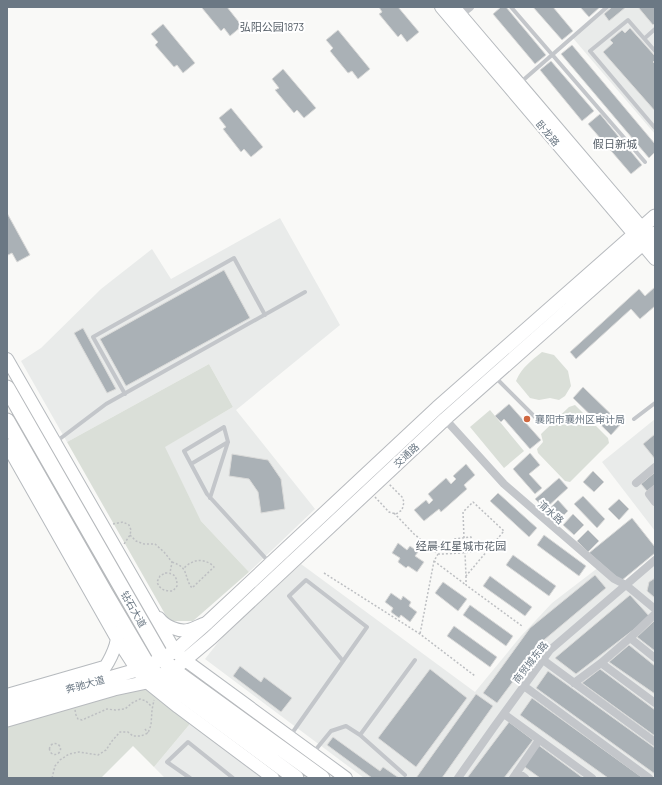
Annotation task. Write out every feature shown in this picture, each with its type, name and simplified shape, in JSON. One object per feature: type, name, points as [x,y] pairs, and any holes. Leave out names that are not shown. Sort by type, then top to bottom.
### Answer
[{"type":"highway","name":"钻石大道","points":[[7,388],[48,446],[169,655],[173,670],[297,751],[322,778]]},
{"type":"highway","name":"钻石大道","points":[[7,421],[105,592],[143,668],[153,680],[296,778]]},
{"type":"main road","name":"交通路","points":[[153,680],[173,670],[210,638],[382,477],[646,236],[655,216]]},
{"type":"main road","name":"交通路","points":[[169,655],[208,622],[271,564],[437,408],[646,236]]},
{"type":"main road","name":"奔驰大道","points":[[7,707],[143,668],[169,655]]},
{"type":"main road","name":"奔驰大道","points":[[7,720],[114,689],[153,680]]},
{"type":"street","name":"卧龙路","points":[[441,7],[646,236]]},
{"type":"street","name":"卧龙路","points":[[461,9],[519,84],[646,236],[655,259]]},
{"type":"street","points":[[7,359],[48,446],[104,527],[152,610],[161,621],[172,628],[187,631],[208,622]]},
{"type":"street","name":"淯水路","points":[[445,419],[504,484],[614,579],[626,585],[655,609]]},
{"type":"street","points":[[7,445],[117,639],[143,668]]},
{"type":"street","points":[[636,483],[655,467]]},
{"type":"street","points":[[655,489],[649,494],[655,502]]},
{"type":"street","name":"商贸城东路","points":[[458,778],[550,650],[655,560]]},
{"type":"street","points":[[83,685],[98,676],[108,661],[117,639],[116,629],[105,592]]},
{"type":"street","points":[[152,610],[169,655],[185,660],[290,737],[297,751],[312,753],[346,778]]},
{"type":"street","points":[[574,683],[602,663],[655,614]]},
{"type":"street","points":[[210,638],[200,654],[199,664],[215,682]]},
{"type":"street","points":[[630,638],[655,658]]},
{"type":"street","points":[[543,660],[655,742]]},
{"type":"street","points":[[602,663],[655,703]]},
{"type":"street","points":[[7,695],[104,667]]},
{"type":"street","points":[[153,680],[178,707]]},
{"type":"street","points":[[524,686],[649,778]]},
{"type":"street","points":[[114,689],[130,691],[148,689],[178,707],[272,778]]},
{"type":"street","points":[[504,714],[592,778]]},
{"type":"street","points":[[525,778],[515,775],[539,740]]},
{"type":"lane","points":[[511,7],[645,162]]},
{"type":"lane","points":[[519,84],[607,7]]},
{"type":"lane","points":[[655,51],[628,20],[590,51],[655,128]]},
{"type":"lane","points":[[645,38],[655,30]]},
{"type":"lane","points":[[125,394],[93,337],[234,258],[265,315]]},
{"type":"lane","points":[[48,446],[106,404],[305,292]]},
{"type":"lane","points":[[494,375],[541,423]]},
{"type":"lane","points":[[634,419],[655,403]]},
{"type":"lane","points":[[210,498],[228,442],[224,427],[184,451],[210,498],[271,564]]},
{"type":"lane","points":[[191,464],[228,442]]},
{"type":"lane","points":[[290,737],[344,661],[367,627],[306,580],[289,596],[344,661]]},
{"type":"lane","points":[[360,735],[415,660]]},
{"type":"lane","points":[[312,753],[331,731],[346,726],[360,735],[405,775]]},
{"type":"lane","points":[[190,778],[167,762],[188,742],[233,778]]},
{"type":"path","points":[[369,490],[389,512],[396,514],[402,510],[404,502],[402,497],[382,477]]},
{"type":"path","points":[[464,538],[463,512],[473,502],[504,530],[466,576]]},
{"type":"path","points":[[394,513],[414,534],[438,554],[455,553],[464,552],[472,552],[471,537],[454,539],[455,553]]},
{"type":"path","points":[[104,527],[118,522],[123,522],[129,525],[131,530],[130,535],[118,552]]},
{"type":"path","points":[[130,535],[136,541],[144,544],[155,544],[172,562],[180,565],[192,588],[214,567],[211,563],[199,560],[191,562],[183,569]]},
{"type":"path","points":[[464,552],[466,585]]},
{"type":"path","points":[[420,634],[434,561],[438,554]]},
{"type":"path","points":[[434,561],[522,626]]},
{"type":"path","points":[[170,573],[172,562]]},
{"type":"path","points":[[165,573],[170,573],[174,575],[177,580],[177,586],[173,591],[166,591],[158,587],[157,582],[160,576],[165,573]]},
{"type":"path","points":[[324,573],[420,634],[475,676]]},
{"type":"path","points":[[52,778],[55,766],[60,760],[69,754],[79,752],[98,755],[106,750],[120,732],[128,732],[133,736],[141,736],[148,733],[151,726],[154,699],[161,697]]},
{"type":"path","points":[[75,710],[78,719],[82,720],[107,709],[125,709],[140,699],[146,701],[152,707]]},
{"type":"path","points":[[144,729],[148,733]]},
{"type":"path","points":[[52,744],[57,744],[60,746],[60,750],[57,754],[54,754],[51,752],[50,747],[52,744]]},
{"type":"shaded area","points":[[607,7],[655,7],[655,134],[572,37]]},
{"type":"shaded area","points":[[280,218],[340,325],[236,410],[315,509],[249,572],[201,521],[164,447],[233,407],[209,364],[67,442],[21,361],[41,348],[101,289],[152,249],[171,279]]},
{"type":"shaded area","points":[[542,352],[554,355],[568,371],[571,386],[565,396],[559,400],[550,398],[539,400],[530,398],[516,381],[524,368]]},
{"type":"shaded area","points":[[209,364],[233,407],[165,447],[201,521],[249,572],[193,621],[169,621],[67,442]]},
{"type":"shaded area","points":[[575,405],[608,438],[609,443],[570,482],[565,481],[538,453],[537,449],[543,442],[541,434],[569,407]]},
{"type":"shaded area","points":[[490,410],[524,451],[504,468],[470,427]]},
{"type":"shaded area","points":[[655,419],[655,531],[602,462]]},
{"type":"shaded area","points":[[655,560],[655,778],[364,778],[205,659],[227,631],[301,564],[475,692],[521,636],[552,603],[599,567],[626,585]]},
{"type":"shaded area","points":[[148,689],[194,719],[154,767],[133,746],[101,778],[7,778],[7,720]]},
{"type":"shaded area","points":[[194,719],[273,778],[165,778],[154,767]]},
{"type":"building","points":[[227,7],[242,26],[230,36],[224,28],[221,31],[202,8]]},
{"type":"building","points":[[379,7],[398,7],[419,32],[407,42],[401,34],[398,37],[379,14],[382,12]]},
{"type":"building","points":[[501,7],[506,7],[546,55],[535,64],[493,14]]},
{"type":"building","points":[[533,7],[553,7],[573,31],[562,40]]},
{"type":"building","points":[[580,7],[600,7],[589,17]]},
{"type":"building","points":[[612,7],[626,7],[609,21],[604,14]]},
{"type":"building","points":[[638,7],[655,7],[655,23],[653,25]]},
{"type":"building","points":[[163,24],[195,63],[183,73],[177,65],[174,67],[155,45],[158,42],[151,34]]},
{"type":"building","points":[[630,28],[655,56],[655,60],[653,62],[655,64],[655,111],[603,52],[613,43],[610,40],[622,30],[625,33]]},
{"type":"building","points":[[338,30],[370,69],[358,79],[352,71],[348,73],[330,51],[333,48],[326,40]]},
{"type":"building","points":[[572,45],[655,144],[655,152],[649,158],[561,54]]},
{"type":"building","points":[[551,61],[594,111],[582,121],[540,70]]},
{"type":"building","points":[[283,69],[316,108],[304,118],[297,110],[294,113],[275,90],[279,88],[272,79]]},
{"type":"building","points":[[231,108],[263,147],[251,157],[244,149],[241,152],[223,129],[226,127],[219,118]]},
{"type":"building","points":[[600,114],[642,165],[631,174],[588,124]]},
{"type":"building","points":[[7,213],[30,255],[17,262],[12,253],[8,255],[7,253]]},
{"type":"building","points":[[224,270],[250,318],[126,386],[100,339]]},
{"type":"building","points":[[655,287],[655,306],[640,319],[631,309],[576,359],[570,352],[639,289],[645,296]]},
{"type":"building","points":[[83,328],[116,389],[107,393],[74,333]]},
{"type":"building","points":[[583,387],[621,424],[611,435],[573,398]]},
{"type":"building","points":[[509,404],[541,440],[530,449],[504,419],[501,422],[495,416]]},
{"type":"building","points":[[655,434],[655,459],[643,444]]},
{"type":"building","points":[[530,453],[540,465],[529,474],[542,488],[535,494],[513,469]]},
{"type":"building","points":[[232,454],[268,460],[281,479],[285,509],[261,513],[258,492],[249,479],[229,476]]},
{"type":"building","points":[[466,464],[475,475],[464,485],[467,489],[441,512],[439,509],[424,521],[414,510],[426,500],[429,504],[433,500],[428,494],[446,478],[451,484],[456,479],[453,476]]},
{"type":"building","points":[[593,471],[604,482],[594,492],[583,482]]},
{"type":"building","points":[[655,472],[655,485],[647,491],[641,484]]},
{"type":"building","points":[[559,478],[568,488],[545,509],[535,499]]},
{"type":"building","points":[[498,493],[537,528],[529,537],[490,501]]},
{"type":"building","points":[[583,496],[605,519],[597,528],[574,504]]},
{"type":"building","points":[[619,499],[629,509],[619,520],[608,509]]},
{"type":"building","points":[[558,500],[568,511],[558,521],[547,511]]},
{"type":"building","points":[[573,514],[584,525],[574,535],[563,525]]},
{"type":"building","points":[[632,518],[655,547],[655,553],[621,581],[589,553]]},
{"type":"building","points":[[588,530],[599,541],[588,552],[577,541]]},
{"type":"building","points":[[544,535],[586,566],[579,576],[537,545]]},
{"type":"building","points":[[398,543],[407,550],[410,546],[418,552],[415,556],[424,562],[417,572],[408,566],[406,568],[398,562],[400,558],[392,553]]},
{"type":"building","points":[[513,555],[556,586],[549,596],[506,565]]},
{"type":"building","points":[[595,575],[606,588],[544,640],[497,703],[483,693],[530,628]]},
{"type":"building","points":[[490,576],[532,607],[525,616],[483,586]]},
{"type":"building","points":[[655,578],[655,598],[647,591],[649,582]]},
{"type":"building","points":[[443,582],[467,599],[458,611],[435,593]]},
{"type":"building","points":[[391,593],[401,600],[403,596],[411,602],[409,606],[417,612],[410,622],[401,615],[399,618],[391,612],[393,608],[385,602]]},
{"type":"building","points":[[630,595],[650,617],[576,674],[555,658]]},
{"type":"building","points":[[470,605],[513,636],[506,646],[463,615]]},
{"type":"building","points":[[655,620],[655,651],[637,637]]},
{"type":"building","points":[[454,626],[497,657],[490,667],[447,636]]},
{"type":"building","points":[[629,645],[655,666],[655,694],[609,662]]},
{"type":"building","points":[[240,666],[261,682],[264,677],[292,698],[281,712],[233,676]]},
{"type":"building","points":[[430,669],[467,698],[416,767],[378,738]]},
{"type":"building","points":[[600,669],[655,710],[655,736],[582,683]]},
{"type":"building","points":[[548,671],[655,748],[655,774],[536,688]]},
{"type":"building","points":[[476,694],[493,706],[442,778],[416,778]]},
{"type":"building","points":[[532,698],[643,778],[608,778],[520,715]]},
{"type":"building","points":[[509,722],[533,740],[504,778],[467,778]]},
{"type":"building","points":[[333,737],[380,771],[383,767],[399,778],[372,778],[327,745]]},
{"type":"building","points":[[537,744],[583,778],[540,778],[522,765]]},
{"type":"place","name":"襄阳市襄州区审计局","points":[[527,419]]},
{"type":"district","name":"弘阳公园1873","points":[[272,26]]},
{"type":"district","name":"假日新城","points":[[615,143]]},
{"type":"district","name":"经晨·红星城市花园","points":[[461,545]]}]
